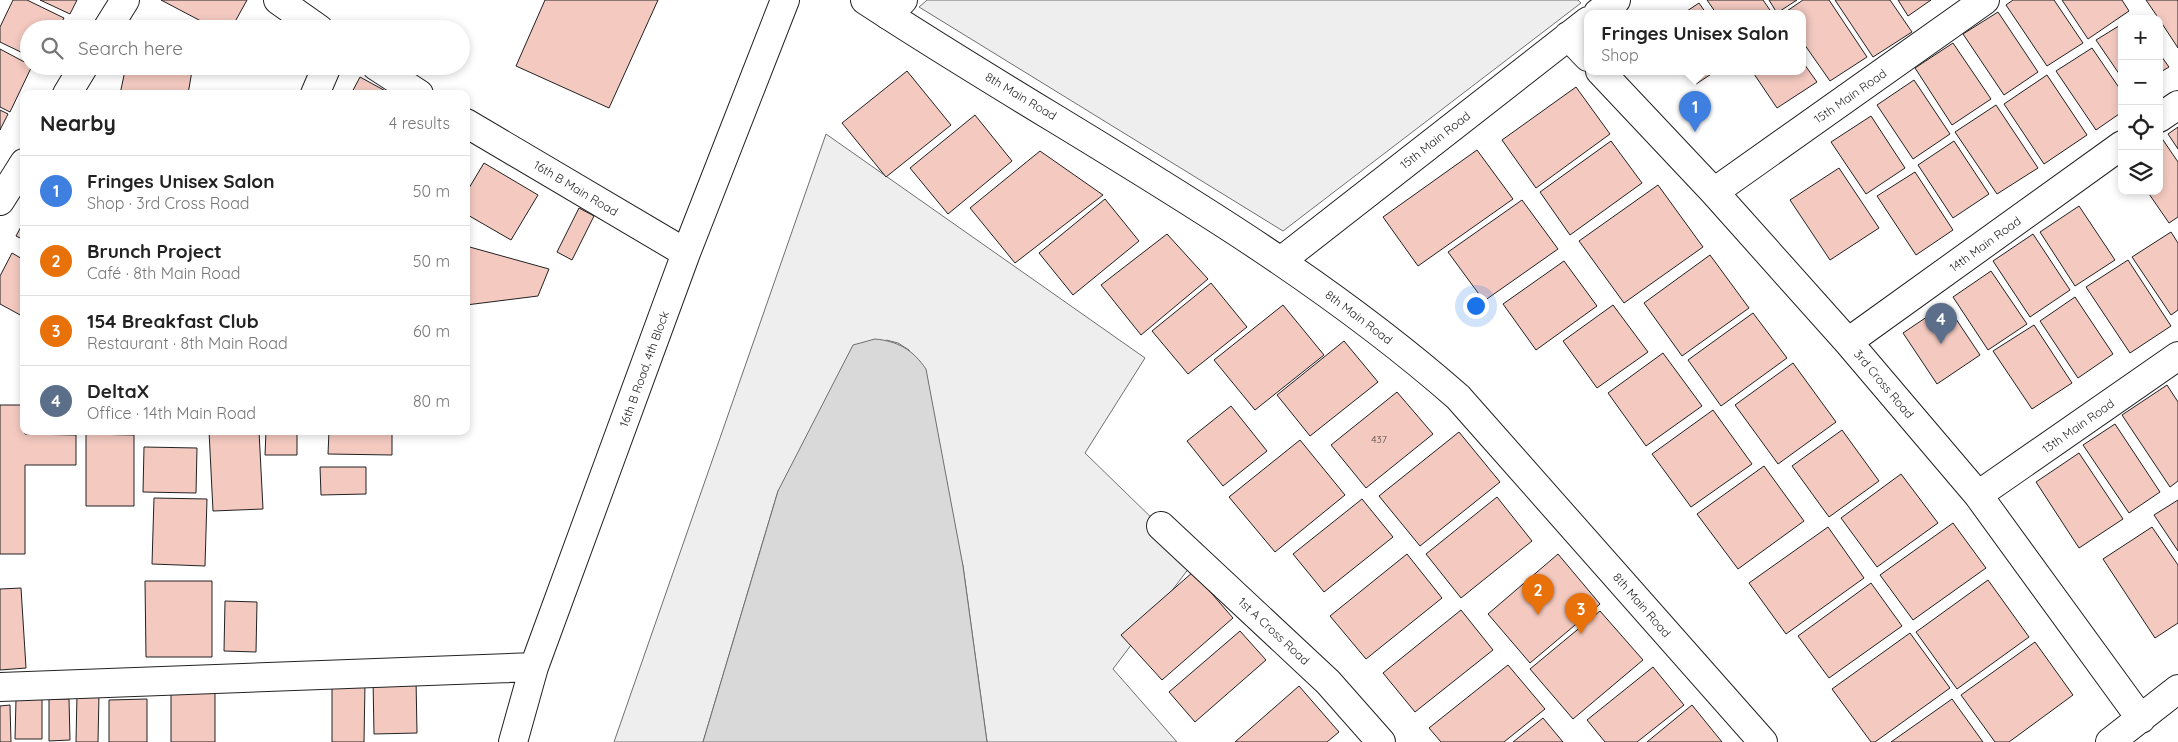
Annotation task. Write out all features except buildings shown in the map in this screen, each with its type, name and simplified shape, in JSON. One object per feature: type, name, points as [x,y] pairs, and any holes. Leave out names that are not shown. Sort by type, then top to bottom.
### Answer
[{"type":"street","points":[[113,20],[125,0]]},
{"type":"street","points":[[278,0],[306,20]]},
{"type":"street","name":"16th B Road, 4th Block","points":[[513,742],[534,667],[686,254],[785,0]]},
{"type":"street","name":"8th Main Road","points":[[865,0],[896,7],[1282,260],[1368,322],[1458,397],[1763,742]]},
{"type":"street","points":[[1602,10],[1616,0]]},
{"type":"street","name":"15th Main Road","points":[[1714,192],[1986,0]]},
{"type":"street","points":[[1578,29],[1584,46]]},
{"type":"street","name":"15th Main Road","points":[[1282,260],[1578,29]]},
{"type":"street","points":[[69,90],[78,75]]},
{"type":"street","points":[[317,90],[323,75]]},
{"type":"street","points":[[390,75],[413,90]]},
{"type":"street","name":"3rd Cross Road","points":[[1604,75],[1714,192],[1848,342],[1978,495],[2141,719]]},
{"type":"street","points":[[2163,115],[2178,105]]},
{"type":"street","name":"16th B Main Road","points":[[470,125],[686,254]]},
{"type":"street","name":"14th Main Road","points":[[1848,342],[2118,148]]},
{"type":"street","points":[[0,201],[20,169]]},
{"type":"street","name":"13th Main Road","points":[[1978,495],[2178,356]]},
{"type":"street","name":"1st A Cross Road","points":[[1161,526],[1328,682],[1381,742]]},
{"type":"street","points":[[0,687],[534,667]]},
{"type":"street","points":[[2110,742],[2178,689]]},
{"type":"shaded area","points":[[927,0],[1578,0],[1581,3],[1283,231],[919,7]]},
{"type":"shaded area","points":[[826,134],[1145,358],[1085,453],[1195,560],[1113,669],[1177,742],[987,742],[963,566],[909,350],[898,343],[886,340],[778,491],[703,742],[614,742]]},
{"type":"shaded area","points":[[875,339],[898,344],[916,357],[926,369],[963,566],[987,742],[703,742],[778,491],[853,345]]},
{"type":"place","name":"Fringes Unisex Salon","points":[[1695,132]]},
{"type":"place","name":"DeltaX","points":[[1941,344]]},
{"type":"place","name":"Brunch Project","points":[[1538,615]]},
{"type":"place","name":"154 Breakfast Club","points":[[1581,634]]}]
